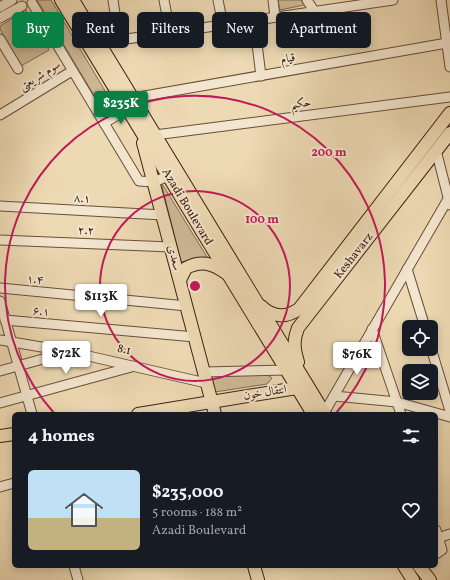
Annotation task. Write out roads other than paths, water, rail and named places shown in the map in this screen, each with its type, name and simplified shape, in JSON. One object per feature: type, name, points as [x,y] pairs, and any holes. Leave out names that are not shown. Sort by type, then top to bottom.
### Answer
[{"type":"main road","name":"Azadi Boulevard","points":[[61,0],[130,104],[155,135],[310,389],[320,412]]},
{"type":"main road","name":"Azadi Boulevard","points":[[73,0],[80,12]]},
{"type":"main road","name":"Azadi Boulevard","points":[[102,48],[130,104],[138,126],[297,388],[319,412]]},
{"type":"main road","name":"Keshavarz","points":[[310,389],[298,363],[294,349],[294,340],[298,328],[313,301],[372,223],[424,147],[450,113]]},
{"type":"main road","points":[[424,147],[437,136],[450,119]]},
{"type":"main road","name":"سعدی","points":[[138,126],[163,215],[213,408]]},
{"type":"main road","name":"Keshavarz","points":[[372,223],[450,133]]},
{"type":"main road","points":[[180,280],[186,268],[198,264],[213,264],[228,274]]},
{"type":"main road","name":"Keshavarz","points":[[254,298],[270,314],[286,316],[313,301]]},
{"type":"main road","points":[[256,320],[261,323],[272,340],[281,342],[298,328]]},
{"type":"main road","name":"انتقال خون","points":[[163,412],[213,408],[297,388]]},
{"type":"main road","points":[[0,436],[12,434]]},
{"type":"main road","points":[[255,568],[258,580]]},
{"type":"main road","points":[[405,568],[413,580]]},
{"type":"street","points":[[0,7],[12,0]]},
{"type":"street","points":[[113,0],[115,12]]},
{"type":"street","points":[[164,0],[166,12]]},
{"type":"street","points":[[218,0],[220,12]]},
{"type":"street","points":[[268,18],[276,17],[273,0]]},
{"type":"street","points":[[307,0],[314,11]]},
{"type":"street","points":[[308,12],[330,4],[392,0]]},
{"type":"street","points":[[441,0],[450,67]]},
{"type":"street","points":[[0,18],[19,3],[27,6],[33,2],[72,71],[139,181],[154,182],[168,176]]},
{"type":"street","points":[[0,40],[18,69]]},
{"type":"street","name":"قیام","points":[[130,104],[261,76],[447,43]]},
{"type":"street","points":[[258,48],[261,76]]},
{"type":"street","name":"سوم شریعتی","points":[[0,115],[72,71]]},
{"type":"street","name":"حکیم","points":[[155,135],[450,97]]},
{"type":"street","points":[[104,123],[130,104]]},
{"type":"street","points":[[322,412],[334,396],[407,269],[449,202],[436,150]]},
{"type":"street","name":"۸.۱","points":[[0,206],[163,215]]},
{"type":"street","name":"۲.۲","points":[[0,240],[171,247]]},
{"type":"street","points":[[407,269],[423,320]]},
{"type":"street","name":"۱.۴","points":[[0,288],[187,306]]},
{"type":"street","points":[[0,302],[31,412]]},
{"type":"street","name":"۶.۱","points":[[5,320],[195,337]]},
{"type":"street","points":[[372,329],[400,412]]},
{"type":"street","name":"8.1","points":[[0,340],[205,377],[286,370]]},
{"type":"street","points":[[0,371],[71,352]]},
{"type":"street","points":[[433,356],[450,411]]},
{"type":"street","points":[[0,403],[27,397],[136,365]]},
{"type":"street","points":[[334,396],[397,402],[432,412]]},
{"type":"street","points":[[438,414],[450,417]]},
{"type":"street","points":[[0,487],[12,484]]},
{"type":"street","points":[[438,534],[450,534]]},
{"type":"street","points":[[438,537],[442,550],[438,553]]},
{"type":"street","points":[[75,568],[78,580]]}]
